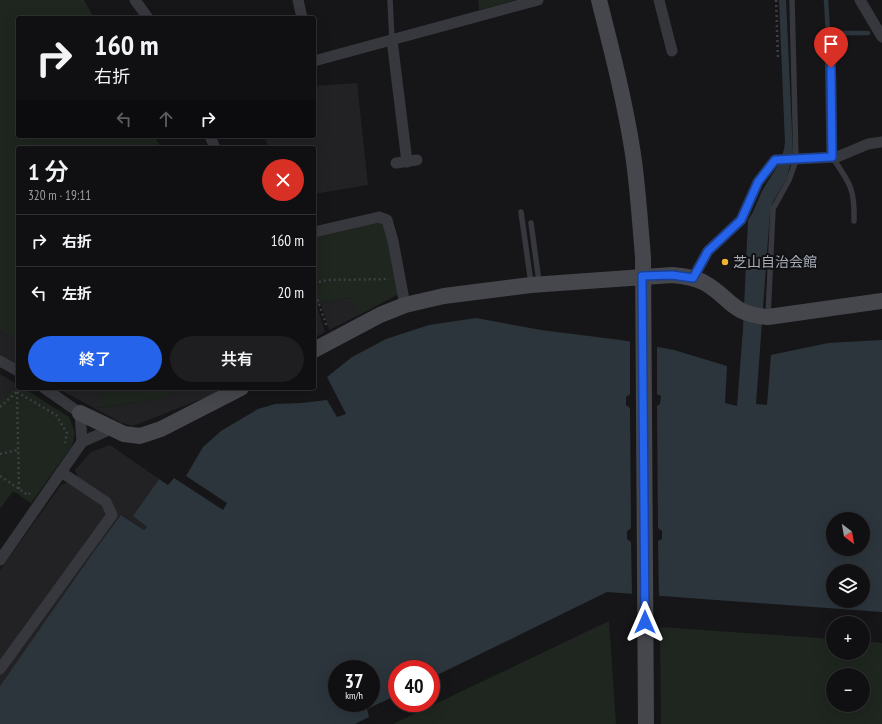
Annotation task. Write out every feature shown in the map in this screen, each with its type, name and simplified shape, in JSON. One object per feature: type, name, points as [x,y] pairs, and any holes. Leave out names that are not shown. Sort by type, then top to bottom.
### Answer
[{"type":"street","points":[[135,0],[147,16]]},
{"type":"street","points":[[298,0],[302,16]]},
{"type":"street","points":[[316,61],[538,0]]},
{"type":"street","points":[[598,0],[616,67],[633,154],[641,230],[646,724]]},
{"type":"street","points":[[659,0],[672,51]]},
{"type":"street","points":[[860,0],[880,31]]},
{"type":"street","points":[[830,39],[832,157]]},
{"type":"street","points":[[392,40],[407,162]]},
{"type":"street","points":[[693,278],[708,251],[741,220],[758,182],[775,160],[780,158],[796,160],[832,157],[868,144],[882,142]]},
{"type":"street","points":[[316,232],[379,217],[387,220],[393,241],[405,305]]},
{"type":"street","points":[[316,349],[380,315],[405,305],[444,296],[535,285],[672,275],[693,278],[704,283],[738,311],[753,316],[768,317],[882,301]]},
{"type":"street","points":[[0,361],[16,370]]},
{"type":"street","points":[[47,390],[80,413],[111,429],[124,434],[140,436],[161,429],[236,390]]},
{"type":"street","points":[[80,413],[82,442]]},
{"type":"street","points":[[0,560],[82,442],[111,429]]},
{"type":"street","points":[[0,669],[112,515],[106,502],[61,472]]},
{"type":"lane","points":[[390,0],[392,40]]},
{"type":"lane","points":[[768,317],[773,209],[789,180],[796,160],[792,0]]},
{"type":"lane","points":[[832,157],[848,179],[853,191],[854,221]]},
{"type":"lane","points":[[521,212],[535,285]]},
{"type":"lane","points":[[530,223],[535,285]]},
{"type":"path","points":[[776,0],[778,59]]},
{"type":"path","points":[[316,283],[328,280],[399,279]]},
{"type":"path","points":[[316,296],[328,332]]},
{"type":"path","points":[[0,407],[17,392]]},
{"type":"path","points":[[17,392],[56,415],[67,433],[64,445]]},
{"type":"path","points":[[17,392],[19,489]]},
{"type":"path","points":[[0,454],[18,450]]},
{"type":"path","points":[[0,476],[28,495],[32,490]]},
{"type":"shaded area","points":[[0,0],[84,0],[93,16],[16,16],[16,138],[155,138],[160,146],[16,146],[16,340],[0,331]]},
{"type":"shaded area","points":[[478,0],[515,0],[479,10]]},
{"type":"shaded area","points":[[779,0],[786,0],[793,153],[787,178],[773,202],[770,212],[756,404],[767,405],[771,355],[828,343],[882,340],[882,612],[827,608],[870,608],[870,564],[826,564],[826,608],[607,592],[440,674],[440,660],[388,660],[388,699],[380,703],[380,660],[328,660],[328,712],[368,712],[369,717],[355,724],[0,724],[0,686],[121,515],[144,530],[147,527],[133,516],[159,479],[168,485],[174,478],[223,510],[227,503],[186,476],[203,447],[221,431],[258,409],[275,404],[327,400],[337,417],[346,414],[327,377],[352,357],[386,339],[429,325],[476,318],[541,330],[621,340],[674,350],[727,366],[725,403],[737,406],[743,329],[748,220],[763,190],[775,171],[785,143]]},
{"type":"shaded area","points":[[357,83],[368,185],[316,194],[316,146],[268,146],[266,138],[316,138],[316,86]]},
{"type":"shaded area","points":[[377,219],[384,222],[399,294],[359,315],[352,297],[317,305],[316,234]]},
{"type":"shaded area","points":[[353,297],[359,315],[329,330],[321,304]]},
{"type":"shaded area","points":[[316,303],[325,332],[316,337]]},
{"type":"shaded area","points":[[0,331],[16,340],[16,367],[0,358]]},
{"type":"shaded area","points":[[0,374],[16,384],[16,387],[0,400]]},
{"type":"shaded area","points":[[16,387],[16,390],[26,390],[69,417],[75,433],[72,446],[31,503],[13,491],[0,509],[0,400]]},
{"type":"shaded area","points":[[61,390],[98,390],[104,394],[98,408],[156,399],[178,390],[215,390],[217,393],[133,426],[122,423]]},
{"type":"shaded area","points":[[98,390],[178,390],[156,399],[97,408],[104,394]]},
{"type":"shaded area","points":[[110,445],[159,479],[133,516],[147,527],[144,530],[122,515],[0,686],[0,570],[61,485],[78,478],[75,470],[91,452]]},
{"type":"shaded area","points":[[609,621],[616,724],[393,724],[418,712],[440,712],[440,702]]},
{"type":"shaded area","points":[[660,627],[826,639],[826,660],[870,660],[870,642],[882,643],[882,724],[661,724]]},
{"type":"pier","points":[[630,339],[657,344],[657,394],[661,396],[660,404],[657,406],[658,528],[662,531],[662,539],[658,541],[659,598],[632,596],[631,542],[627,539],[627,531],[631,528],[630,408],[626,405],[626,397],[630,394]]},
{"type":"waterway","points":[[826,0],[828,33],[868,33]]},
{"type":"place","name":"芝山自治会館","points":[[725,262]]},
{"type":"route","points":[[645,622],[642,276],[672,275],[693,278],[708,251],[741,220],[758,182],[775,160],[780,158],[796,160],[832,157],[831,68]]}]
